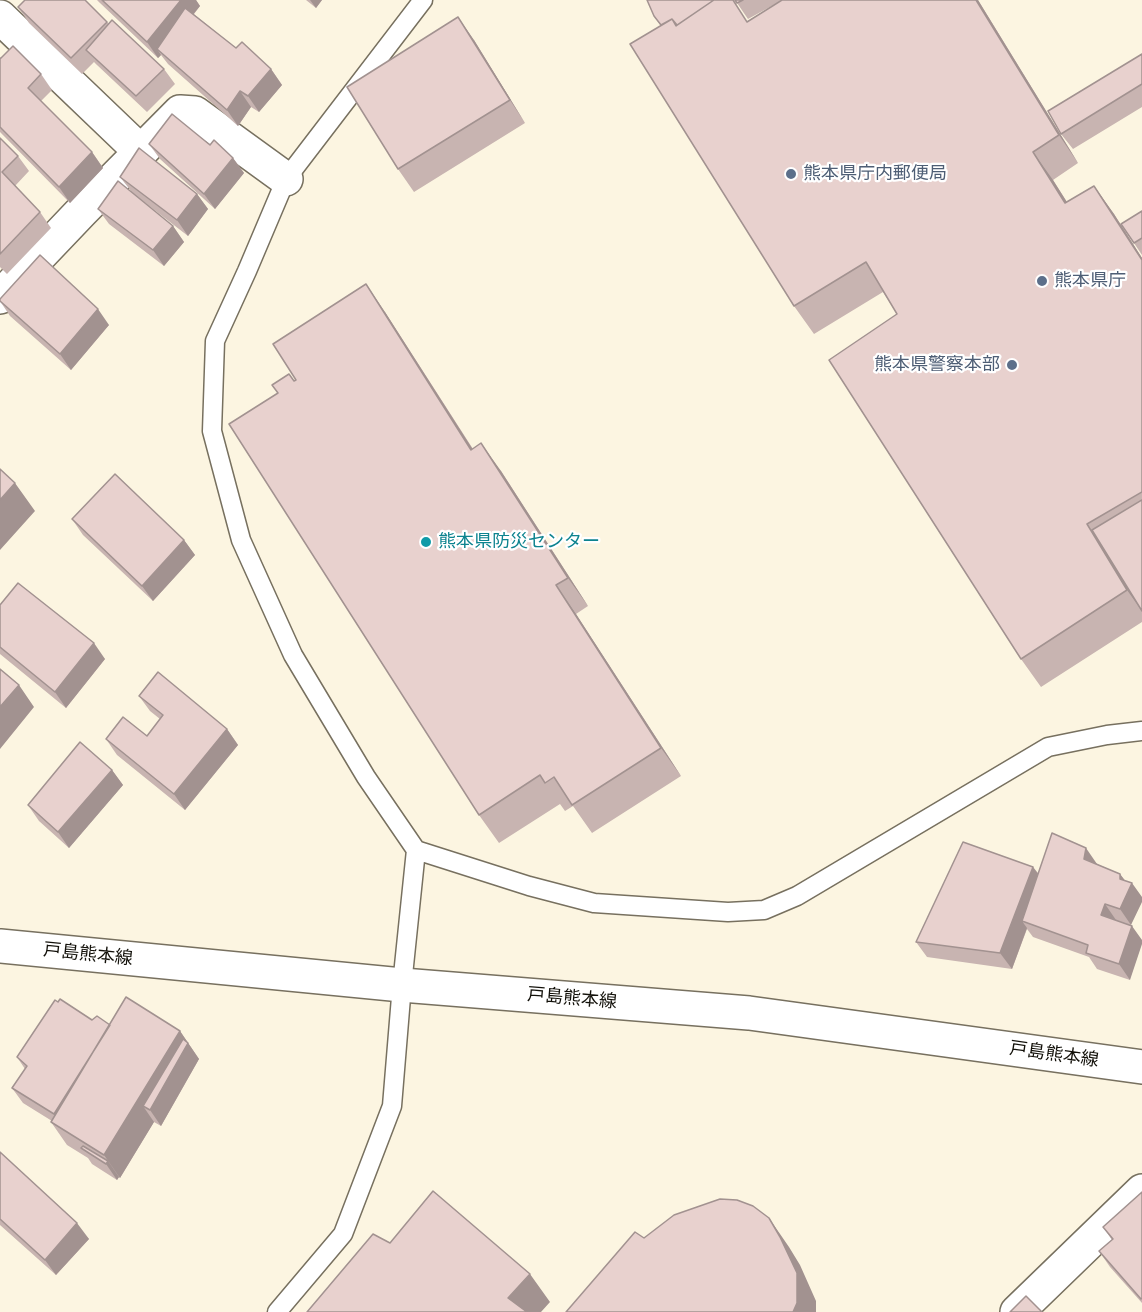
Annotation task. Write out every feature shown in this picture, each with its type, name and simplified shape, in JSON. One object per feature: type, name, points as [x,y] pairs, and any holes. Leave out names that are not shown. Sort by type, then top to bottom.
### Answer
[{"type":"main road","points":[[7,12],[141,152]]},
{"type":"main road","points":[[0,297],[180,112],[195,113],[286,178]]},
{"type":"main road","name":"戸島熊本線","points":[[0,946],[402,985],[749,1013],[1142,1067]]},
{"type":"main road","points":[[1017,1312],[1142,1191]]},
{"type":"lane","points":[[423,0],[286,178],[215,341],[212,430],[241,540],[292,655],[366,777],[416,850],[529,886],[594,903],[728,912],[764,910],[798,896],[1048,747],[1107,735],[1142,731]]},
{"type":"lane","points":[[277,1312],[343,1234],[392,1106],[416,850]]},
{"type":"building","points":[[25,0],[85,0],[107,22],[71,58],[18,7]]},
{"type":"building","points":[[102,0],[181,0],[147,42]]},
{"type":"building","points":[[647,0],[714,0],[677,25],[672,19],[661,25]]},
{"type":"building","name":"熊本県警察本部","points":[[714,0],[733,0],[747,22],[782,0],[976,0],[1059,135],[1033,152],[1065,203],[1094,186],[1142,260],[1142,492],[1087,524],[1127,590],[1021,659],[829,360],[897,314],[866,262],[794,306],[630,44],[672,19],[676,26]]},
{"type":"building","points":[[185,8],[236,48],[242,42],[271,69],[248,96],[240,91],[227,110],[157,49]]},
{"type":"building","points":[[458,17],[510,100],[398,169],[347,87]]},
{"type":"building","points":[[112,20],[164,69],[136,96],[86,50]]},
{"type":"building","points":[[13,46],[41,74],[28,88],[92,152],[59,187],[0,127],[0,59]]},
{"type":"building","points":[[1142,54],[1142,84],[1061,134],[1048,111]]},
{"type":"building","points":[[172,114],[210,145],[214,140],[233,158],[204,194],[149,144]]},
{"type":"building","points":[[0,138],[18,156],[2,172],[40,212],[0,254]]},
{"type":"building","points":[[139,148],[197,194],[177,220],[120,177]]},
{"type":"building","points":[[118,181],[173,226],[153,250],[98,209]]},
{"type":"building","points":[[1142,211],[1142,238],[1134,243],[1121,224]]},
{"type":"building","points":[[40,255],[98,309],[60,354],[0,301]]},
{"type":"building","name":"熊本県防災センター","points":[[366,284],[471,450],[481,443],[568,578],[556,585],[661,748],[572,805],[554,777],[545,783],[540,775],[479,815],[229,424],[278,393],[272,385],[289,374],[294,381],[296,380],[273,344]]},
{"type":"building","points":[[0,469],[15,483],[0,500]]},
{"type":"building","points":[[115,474],[184,540],[142,586],[72,519]]},
{"type":"building","points":[[1142,500],[1142,611],[1092,530]]},
{"type":"building","points":[[18,583],[94,643],[55,692],[0,647],[0,605]]},
{"type":"building","points":[[0,669],[19,685],[0,707]]},
{"type":"building","points":[[158,672],[227,729],[174,794],[106,739],[123,717],[147,736],[163,715],[139,696]]},
{"type":"building","points":[[80,742],[112,770],[58,832],[28,805]]},
{"type":"building","points":[[1052,833],[1086,848],[1084,859],[1120,874],[1120,879],[1132,883],[1120,909],[1105,904],[1101,915],[1132,926],[1119,964],[1086,953],[1088,945],[1022,921]]},
{"type":"building","points":[[963,842],[1033,867],[1000,953],[916,942]]},
{"type":"building","points":[[126,997],[180,1031],[104,1155],[51,1122]]},
{"type":"building","points":[[60,999],[92,1020],[97,1016],[110,1025],[54,1114],[12,1088],[27,1066],[17,1057],[55,1000],[58,1002]]},
{"type":"building","points":[[183,1039],[188,1043],[150,1110],[143,1106]]},
{"type":"building","points":[[83,1146],[108,1161],[106,1164],[81,1148]]},
{"type":"building","points":[[0,1152],[77,1223],[45,1260],[0,1219]]},
{"type":"building","points":[[433,1191],[530,1274],[508,1298],[527,1312],[307,1312],[373,1234],[390,1243]]},
{"type":"building","points":[[1142,1192],[1141,1299],[1099,1251],[1113,1239],[1103,1227]]},
{"type":"building","points":[[720,1199],[737,1200],[753,1206],[769,1218],[797,1273],[797,1303],[793,1312],[566,1312],[635,1232],[644,1238],[674,1215]]},
{"type":"building","points":[[1026,1296],[1042,1312],[1010,1312]]},
{"type":"place","name":"熊本県庁内郵便局","points":[[791,174]]},
{"type":"place","name":"熊本県庁","points":[[1042,281]]},
{"type":"place","name":"熊本県警察本部","points":[[1012,365]]},
{"type":"place","name":"熊本県防災センター","points":[[426,542]]}]
